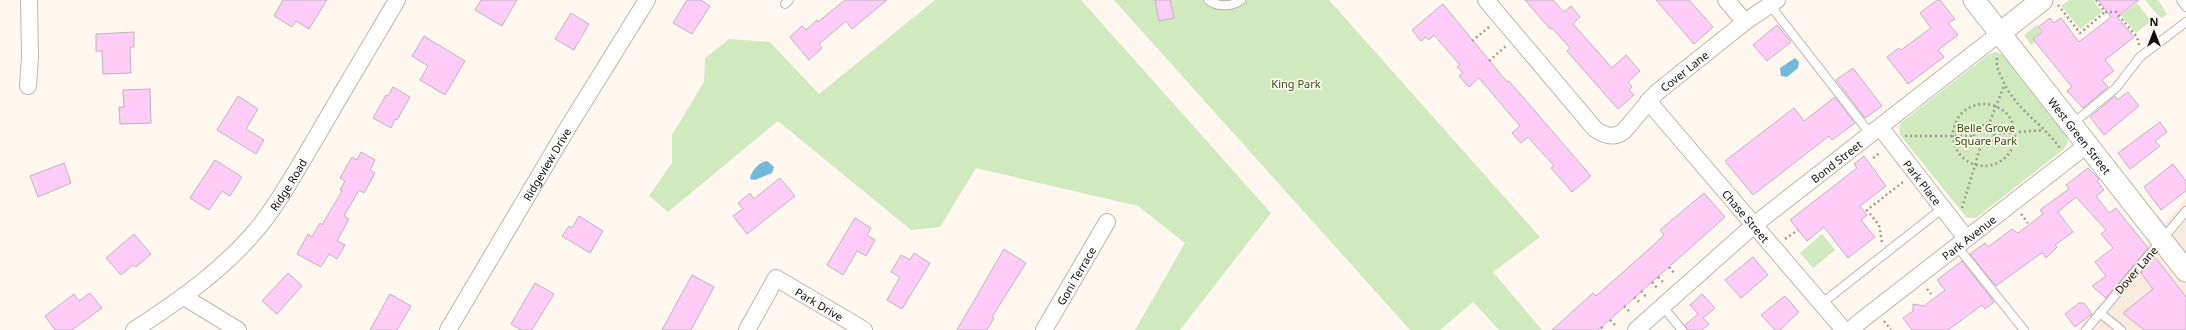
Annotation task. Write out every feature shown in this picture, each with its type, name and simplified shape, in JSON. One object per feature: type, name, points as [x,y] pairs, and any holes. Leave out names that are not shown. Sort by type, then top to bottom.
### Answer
[{"type":"street","points":[[28,86],[30,57],[29,0]]},
{"type":"street","name":"Ridge Road","points":[[134,330],[184,297],[224,264],[259,227],[288,186],[397,0]]},
{"type":"street","name":"Ridgeview Drive","points":[[448,330],[567,129],[647,0]]},
{"type":"street","name":"Cover Lane","points":[[1486,0],[1595,129],[1604,135],[1620,134],[1648,101],[1745,22],[1774,3]]},
{"type":"street","points":[[1726,0],[1745,22]]},
{"type":"street","name":"West Green Street","points":[[1974,0],[2162,240],[2183,261]]},
{"type":"street","name":"Bond Street","points":[[1636,330],[1663,308],[1754,226],[2000,33],[2051,4]]},
{"type":"street","name":"Chase Street","points":[[1648,101],[1844,330]]},
{"type":"street","name":"Park Place","points":[[1875,131],[1943,208],[1961,242]]},
{"type":"street","name":"Park Avenue","points":[[1851,330],[1961,242],[2087,145]]},
{"type":"street","name":"Goni Terrace","points":[[1044,330],[1108,222]]},
{"type":"street","name":"Park Drive","points":[[747,330],[776,278],[864,330]]},
{"type":"street","points":[[184,297],[238,330]]},
{"type":"lane","points":[[1208,0],[1220,5],[1231,5],[1241,0]]},
{"type":"lane","points":[[2181,0],[2186,7]]},
{"type":"lane","points":[[1774,3],[1875,131]]},
{"type":"lane","points":[[2071,124],[2116,88],[2140,57],[2186,22]]},
{"type":"lane","points":[[1821,304],[1943,208]]},
{"type":"lane","name":"Dover Lane","points":[[2086,330],[2186,211]]},
{"type":"lane","name":"Park Place","points":[[1961,242],[2024,330]]},
{"type":"lane","points":[[1663,308],[1682,330]]},
{"type":"lane","points":[[2100,313],[2121,330]]},
{"type":"path","points":[[2096,0],[2105,12]]},
{"type":"path","points":[[2051,4],[2080,33],[2105,12],[2116,12],[2137,38]]},
{"type":"path","points":[[1472,41],[1489,26]]},
{"type":"path","points":[[1489,61],[1507,46]]},
{"type":"path","points":[[1998,56],[1997,68],[2005,86],[2021,110],[2044,130],[2061,149]]},
{"type":"path","points":[[1988,126],[2005,86]]},
{"type":"path","points":[[1981,104],[1996,106],[2011,118],[2015,133],[2013,147],[2004,159],[1989,166],[1975,166],[1967,162],[1957,151],[1952,136],[1956,120],[1967,109],[1981,104]]},
{"type":"path","points":[[1988,126],[1980,126],[1976,129],[1974,136],[1977,142],[1982,144],[1991,142],[1994,134]]},
{"type":"path","points":[[1988,126],[1994,134]]},
{"type":"path","points":[[1994,134],[2044,130]]},
{"type":"path","points":[[1903,136],[1974,136]]},
{"type":"path","points":[[1962,210],[1982,144]]},
{"type":"path","points":[[1873,158],[1883,150]]},
{"type":"path","points":[[1882,247],[1881,229],[1867,210],[1905,180]]},
{"type":"path","points":[[2020,214],[2028,223]]},
{"type":"path","points":[[1785,240],[1798,230]]},
{"type":"path","points":[[1669,267],[1675,274]]},
{"type":"path","points":[[1658,277],[1664,284]]},
{"type":"path","points":[[1652,282],[1658,289]]},
{"type":"path","points":[[1925,287],[1931,294]]},
{"type":"path","points":[[1641,291],[1647,298]]},
{"type":"path","points":[[1634,297],[1641,304]]},
{"type":"path","points":[[1624,306],[1631,313]]},
{"type":"path","points":[[1610,320],[1616,326]]},
{"type":"path","points":[[1883,320],[1891,330]]},
{"type":"path","points":[[1601,327],[1604,330]]},
{"type":"shaded area","points":[[2186,198],[2186,330],[2078,330],[2151,242]]},
{"type":"green space","points":[[935,0],[1081,0],[1271,213],[1180,330],[1135,330],[1185,243],[1138,206],[976,168],[940,227],[911,230],[778,121],[668,212],[649,196],[672,163],[672,135],[704,82],[705,58],[729,39],[770,42],[819,94]]},
{"type":"green space","name":"King Park","points":[[1114,0],[1329,0],[1540,237],[1493,272],[1542,330],[1499,330],[1473,302],[1440,330],[1410,330]]},
{"type":"green space","points":[[2069,0],[2093,0],[2102,12],[2080,29],[2061,6]]},
{"type":"green space","points":[[2145,0],[2158,0],[2167,14],[2162,18]]},
{"type":"green space","points":[[2137,3],[2151,21],[2136,33],[2121,15]]},
{"type":"green space","points":[[2038,24],[2037,27],[2041,32],[2033,39],[2035,42],[2031,45],[2024,35]]},
{"type":"green space","name":"Belle Grove Square Park","points":[[1996,52],[2005,56],[2066,134],[2068,142],[2064,149],[1976,218],[1967,218],[1900,135],[1899,128],[1901,123],[1989,54]]},
{"type":"green space","points":[[1822,234],[1835,250],[1813,268],[1800,253]]},
{"type":"water","points":[[1795,58],[1799,62],[1798,68],[1787,77],[1781,76],[1780,68]]},
{"type":"water","points":[[767,161],[774,167],[772,173],[755,180],[750,179],[756,167]]},
{"type":"building","points":[[283,0],[327,0],[309,29],[296,21],[292,27],[274,16]]},
{"type":"building","points":[[481,0],[517,0],[502,26],[475,10]]},
{"type":"building","points":[[687,0],[701,0],[710,6],[692,34],[673,23]]},
{"type":"building","points":[[845,0],[887,0],[852,29],[846,21],[819,44],[822,48],[809,60],[790,37],[802,26],[806,30],[817,20],[818,22]]},
{"type":"building","points":[[1155,0],[1170,0],[1174,18],[1159,21]]},
{"type":"building","points":[[1525,0],[1553,0],[1564,12],[1571,6],[1580,17],[1573,24],[1612,68],[1626,55],[1640,71],[1628,82],[1632,87],[1629,90],[1634,95],[1618,109],[1567,51],[1570,48],[1552,28],[1550,29]]},
{"type":"building","points":[[1656,0],[1689,0],[1713,27],[1694,44]]},
{"type":"building","points":[[1937,0],[1940,0],[1955,19],[1948,23],[1958,35],[1938,50],[1944,57],[1908,84],[1887,57],[1899,48],[1901,50],[1931,28],[1920,13]]},
{"type":"building","points":[[2098,0],[2139,0],[2117,17],[2134,37],[2105,60],[2114,71],[2102,80],[2108,87],[2083,108],[2067,91],[2072,87],[2033,39],[2042,32],[2038,27],[2050,18],[2054,23],[2061,18],[2079,42],[2111,17]]},
{"type":"building","points":[[1443,4],[1507,82],[1509,81],[1591,176],[1572,192],[1551,168],[1554,166],[1528,137],[1521,143],[1512,133],[1520,126],[1479,78],[1469,87],[1459,76],[1463,73],[1457,67],[1460,65],[1434,35],[1429,40],[1426,37],[1421,41],[1412,30]]},
{"type":"building","points":[[571,13],[589,24],[574,50],[555,39]]},
{"type":"building","points":[[1777,25],[1791,42],[1767,61],[1753,45]]},
{"type":"building","points":[[134,32],[134,47],[130,47],[131,73],[103,74],[102,51],[96,51],[96,34]]},
{"type":"building","points":[[424,36],[465,61],[445,95],[420,80],[428,66],[412,56]]},
{"type":"building","points":[[1853,68],[1882,106],[1865,118],[1836,80]]},
{"type":"building","points":[[393,87],[410,97],[397,120],[395,119],[391,128],[373,118],[386,95],[388,96]]},
{"type":"building","points":[[150,89],[151,123],[120,124],[119,107],[124,107],[123,90]]},
{"type":"building","points":[[2128,92],[2139,106],[2104,135],[2090,117],[2115,96],[2117,100]]},
{"type":"building","points":[[238,96],[258,109],[246,129],[264,140],[256,154],[217,130]]},
{"type":"building","points":[[1835,97],[1855,123],[1832,140],[1829,136],[1753,195],[1725,161],[1794,108],[1804,121]]},
{"type":"building","points":[[2160,122],[2167,132],[2155,141],[2160,146],[2130,169],[2118,153]]},
{"type":"building","points":[[361,152],[375,160],[370,170],[375,173],[364,193],[359,190],[344,216],[349,219],[337,241],[345,245],[337,259],[329,254],[321,267],[297,254],[308,234],[312,237],[320,223],[322,225],[342,191],[340,190],[345,181],[340,178],[352,157],[357,160]]},
{"type":"building","points":[[1864,156],[1886,186],[1860,206],[1867,215],[1861,220],[1875,237],[1848,258],[1824,227],[1807,241],[1790,220],[1857,168],[1854,164]]},
{"type":"building","points":[[215,160],[242,177],[230,196],[222,191],[209,210],[190,198]]},
{"type":"building","points":[[64,163],[71,183],[38,197],[30,176]]},
{"type":"building","points":[[2173,164],[2186,181],[2186,191],[2161,210],[2144,187]]},
{"type":"building","points":[[2088,168],[2099,179],[2097,181],[2104,190],[2096,196],[2109,213],[2116,208],[2148,248],[2106,298],[2092,286],[2106,276],[2095,262],[2113,248],[2101,234],[2106,230],[2076,197],[2058,212],[2073,232],[2055,245],[2057,247],[2046,258],[2043,253],[2040,254],[1996,286],[1970,254],[1985,243],[1988,247],[2012,229],[2018,233],[2043,214],[2040,210],[2069,189],[2066,185]]},
{"type":"building","points":[[780,178],[795,196],[747,234],[733,216],[743,209],[738,203],[750,193],[754,199]]},
{"type":"building","points":[[1704,193],[1725,217],[1598,330],[1552,330],[1593,293],[1596,296],[1647,251],[1664,235],[1660,230]]},
{"type":"building","points":[[579,216],[603,231],[590,253],[562,236],[569,226],[572,228]]},
{"type":"building","points":[[855,218],[871,228],[867,235],[875,240],[866,256],[857,251],[843,275],[827,265]]},
{"type":"building","points":[[134,234],[151,254],[136,267],[133,265],[121,275],[106,258]]},
{"type":"building","points":[[1004,249],[1026,263],[992,317],[994,318],[987,330],[957,330]]},
{"type":"building","points":[[914,253],[930,263],[902,309],[887,300],[900,277],[891,272],[901,255],[910,260]]},
{"type":"building","points":[[1753,257],[1768,275],[1741,298],[1725,280]]},
{"type":"building","points":[[2155,257],[2186,297],[2186,330],[2144,330],[2123,313],[2153,289],[2141,273]]},
{"type":"building","points":[[1962,261],[1994,302],[1985,309],[1982,305],[1948,330],[1912,330],[1903,318],[1913,311],[1913,304],[1924,306],[1945,290],[1937,280]]},
{"type":"building","points":[[288,273],[302,286],[277,314],[262,301]]},
{"type":"building","points":[[692,275],[714,287],[691,330],[662,330]]},
{"type":"building","points":[[535,283],[554,294],[532,330],[521,330],[511,324]]},
{"type":"building","points":[[90,293],[102,308],[72,330],[55,330],[45,316],[74,294],[79,301]]},
{"type":"building","points":[[390,294],[411,306],[397,330],[370,330]]},
{"type":"building","points":[[1702,294],[1715,308],[1703,318],[1709,324],[1702,330],[1687,330],[1685,325],[1698,314],[1690,305]]},
{"type":"building","points":[[1785,296],[1799,312],[1780,330],[1775,330],[1761,315]]},
{"type":"building","points":[[2079,303],[2084,303],[2092,314],[2075,327],[2065,314]]}]
